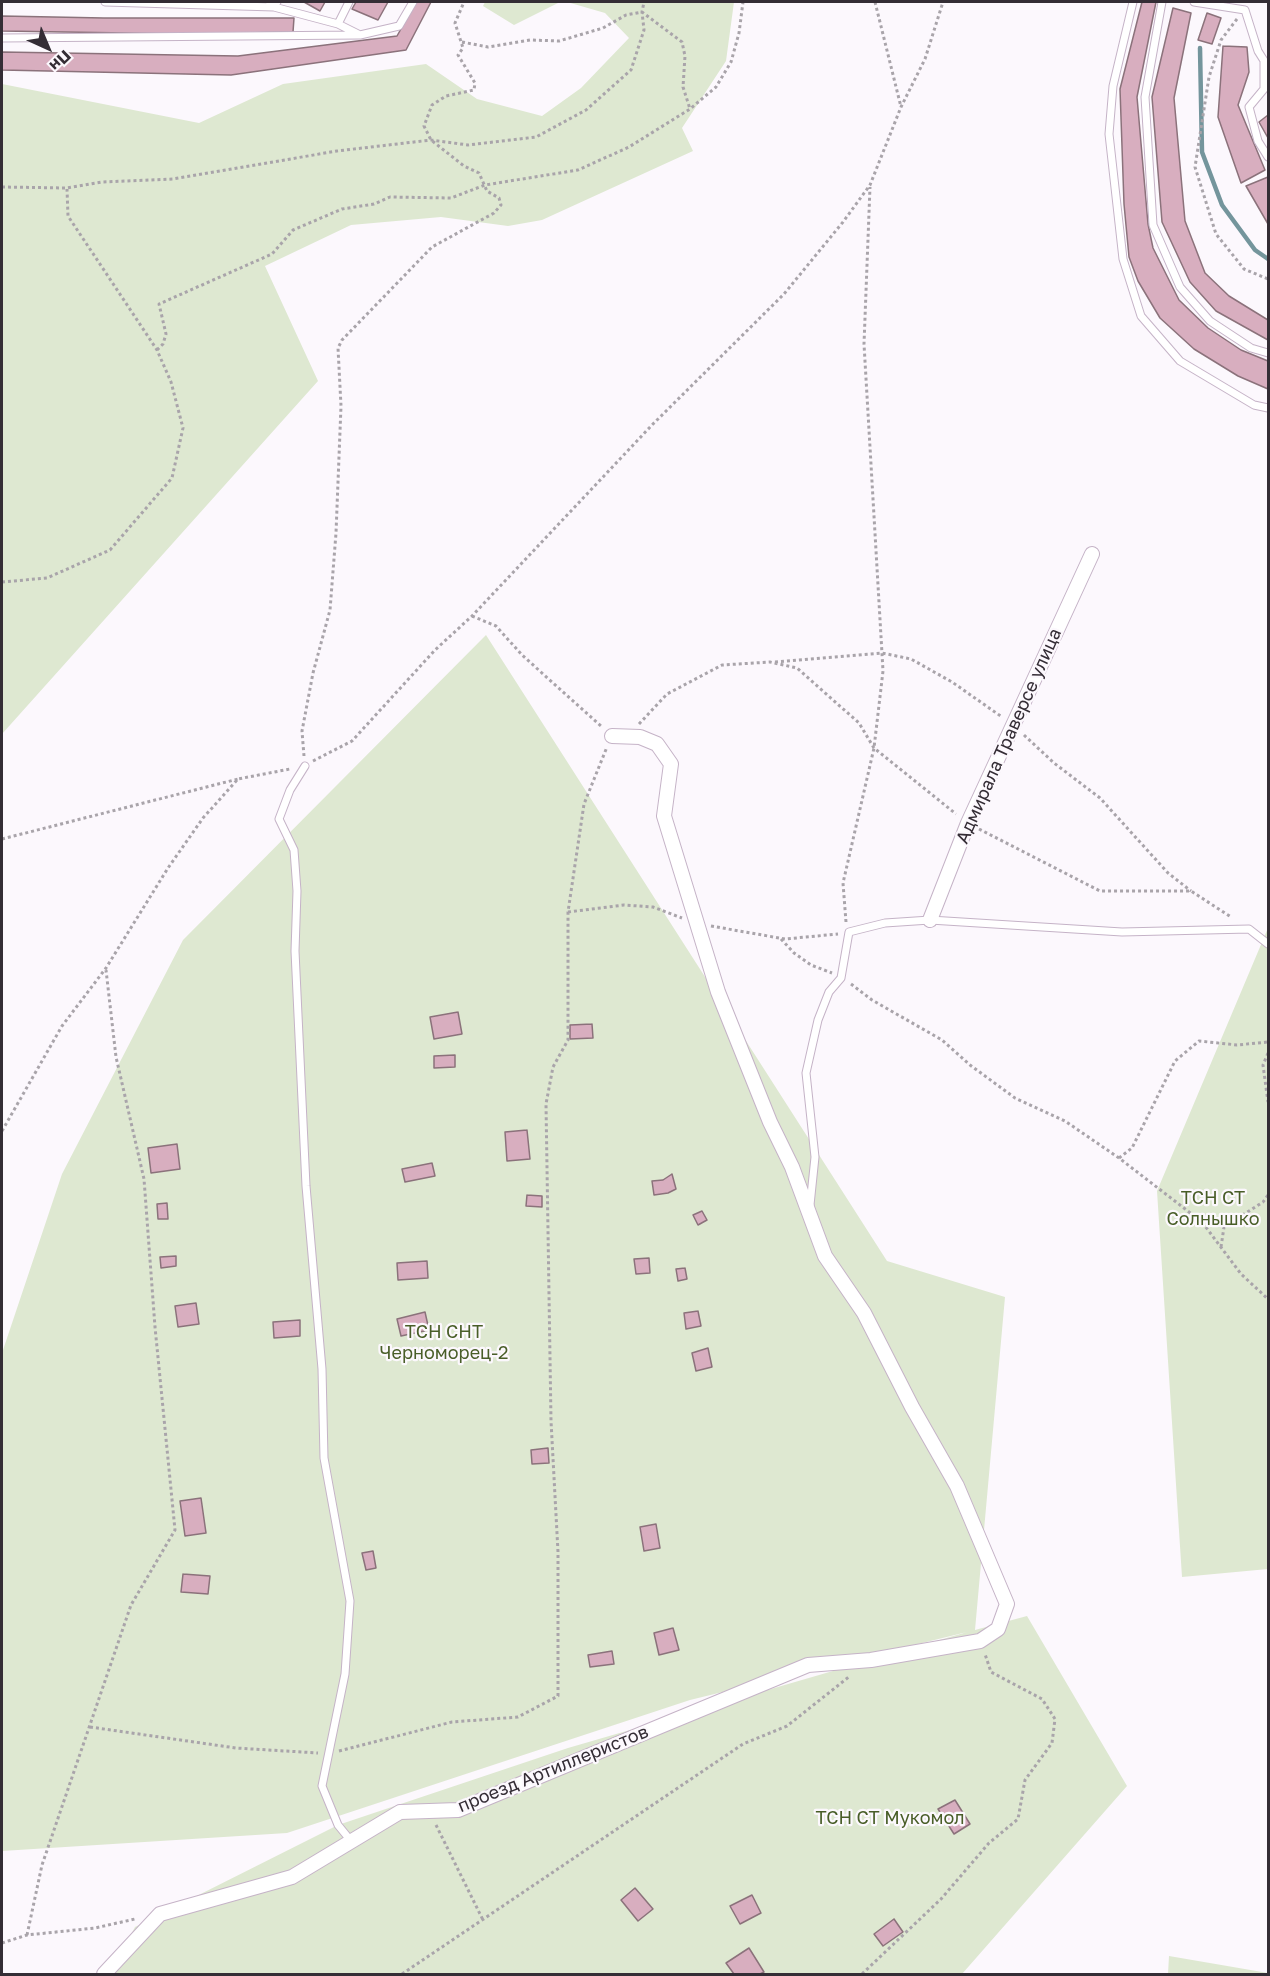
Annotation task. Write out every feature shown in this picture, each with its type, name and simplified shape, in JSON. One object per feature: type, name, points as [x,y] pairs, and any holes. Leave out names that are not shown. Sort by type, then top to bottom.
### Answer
[{"type":"street","name":"Адмирала Траверсе улица","points":[[930,920],[968,823],[1092,554]]},
{"type":"street","points":[[612,736],[640,737],[657,744],[671,764],[664,816],[718,992],[770,1122],[792,1167],[809,1215]]},
{"type":"street","name":"проезд Артиллеристов","points":[[160,1914],[292,1877],[400,1812],[458,1810],[808,1665],[870,1660],[980,1641],[998,1629],[1007,1604],[957,1486],[912,1407],[864,1313],[825,1256],[809,1215]]},
{"type":"street","points":[[104,1974],[160,1914]]},
{"type":"lane","points":[[105,2],[274,3],[338,24],[360,35]]},
{"type":"lane","points":[[338,24],[349,2]]},
{"type":"lane","points":[[2,38],[360,35],[399,26],[413,2]]},
{"type":"lane","points":[[1133,2],[1113,86],[1109,134],[1123,259],[1141,316],[1180,361],[1254,405],[1269,408]]},
{"type":"lane","points":[[1162,2],[1145,97],[1154,225],[1180,287],[1210,321],[1251,348],[1269,353]]},
{"type":"lane","points":[[1194,2],[1245,10]]},
{"type":"lane","points":[[1245,10],[1250,2]]},
{"type":"lane","points":[[1245,10],[1266,64],[1264,89],[1249,107],[1258,141],[1269,157]]},
{"type":"lane","points":[[305,766],[290,790],[279,819],[294,850],[297,891],[295,951],[306,1175],[322,1369],[324,1458],[350,1601],[345,1674],[322,1786],[338,1826],[352,1842]]},
{"type":"lane","points":[[809,1215],[815,1157],[806,1073],[818,1020],[829,992],[841,976],[849,932],[885,922],[930,920],[1122,932],[1249,929],[1269,944]]},
{"type":"path","points":[[305,766],[302,731],[330,610],[336,533],[341,406],[338,348],[342,340],[432,247],[494,213],[501,205],[499,198],[487,191],[479,173],[464,166],[431,140],[424,126],[432,105],[446,96],[474,90],[475,82],[458,55],[463,48],[455,23],[464,2]]},
{"type":"path","points":[[2,187],[67,188],[102,182],[173,179],[337,151],[431,140],[468,145],[536,137],[586,110],[631,70],[644,30],[642,12],[644,2]]},
{"type":"path","points":[[157,350],[163,344],[166,334],[159,304],[272,254],[293,230],[342,209],[374,204],[390,197],[451,198],[485,185],[578,170],[629,147],[690,109],[716,87],[731,62],[739,33],[743,2]]},
{"type":"path","points":[[875,2],[901,107]]},
{"type":"path","points":[[2,839],[238,779],[305,766],[352,741],[435,650],[472,616],[652,424],[784,294],[843,222],[870,185],[901,107],[925,59],[943,2]]},
{"type":"path","points":[[1245,10],[1221,40],[1212,68],[1195,167],[1216,234],[1244,269],[1269,279]]},
{"type":"path","points":[[462,42],[488,47],[530,40],[559,41],[603,28],[626,15],[642,12],[682,42],[685,56],[683,87],[690,109]]},
{"type":"path","points":[[568,912],[624,905],[653,907],[698,923],[780,938],[800,939],[849,932],[844,912],[843,884],[874,748],[883,671],[864,344],[870,185]]},
{"type":"path","points":[[2,582],[47,578],[110,550],[172,478],[183,428],[171,382],[157,350],[68,216],[67,188]]},
{"type":"path","points":[[90,1727],[236,1748],[330,1753],[452,1722],[518,1717],[558,1696],[558,1552],[551,1421],[546,1104],[553,1067],[568,1040],[568,912],[584,804],[612,736],[522,655],[496,626],[472,616]]},
{"type":"path","points":[[636,726],[667,694],[722,665],[770,662],[797,668],[859,723],[874,748],[968,823],[1100,891],[1191,891],[1249,929]]},
{"type":"path","points":[[2,1131],[62,1026],[106,968],[168,868],[203,818],[238,779]]},
{"type":"path","points":[[780,938],[794,953],[811,965],[841,976],[872,999],[942,1040],[970,1065],[1015,1098],[1065,1121],[1119,1158],[1202,1222],[1240,1275],[1269,1299]]},
{"type":"path","points":[[27,1935],[42,1865],[130,1605],[175,1530],[155,1327],[144,1179],[116,1057],[106,968]]},
{"type":"path","points":[[1119,1158],[1132,1148],[1175,1061],[1199,1041],[1237,1045],[1269,1042]]},
{"type":"path","points":[[1269,1053],[1263,1065],[1269,1102]]},
{"type":"path","points":[[1221,1247],[1224,1227],[1263,1202],[1269,1195]]},
{"type":"path","points":[[862,1974],[941,1899],[989,1843],[1018,1819],[1025,1780],[1052,1743],[1055,1719],[1042,1699],[991,1672],[980,1641]]},
{"type":"path","points":[[402,1974],[743,1744],[787,1726],[870,1660]]},
{"type":"path","points":[[429,1811],[483,1920]]},
{"type":"path","points":[[2,1943],[27,1935],[95,1928],[160,1914]]},
{"type":"green space","points":[[485,2],[560,2],[514,25],[483,6]]},
{"type":"green space","points":[[567,2],[734,2],[726,61],[682,128],[693,151],[542,220],[508,226],[441,217],[351,225],[265,266],[318,381],[2,734],[2,84],[199,123],[283,84],[426,64],[477,99],[542,116],[581,88],[629,38],[605,13]]},
{"type":"green space","name":"ТСН СНТ Черноморец-2","points":[[486,635],[887,1261],[1005,1297],[975,1630],[1027,1616],[1127,1786],[962,1974],[111,1974],[135,1927],[338,1825],[568,1748],[967,1632],[690,1700],[287,1833],[2,1851],[2,1353],[62,1174],[183,940]]},
{"type":"green space","name":"ТСН СТ Солнышко","points":[[1268,928],[1268,1569],[1182,1577],[1157,1191]]},
{"type":"green space","points":[[1169,1956],[1268,1973],[1268,1974],[1168,1974]]},
{"type":"building","points":[[304,2],[325,2],[320,11]]},
{"type":"building","points":[[356,2],[388,2],[378,20],[352,9]]},
{"type":"building","points":[[416,2],[431,2],[406,50],[231,75],[2,70],[2,52],[238,56],[397,36]]},
{"type":"building","points":[[1142,2],[1156,2],[1137,97],[1148,224],[1153,248],[1179,300],[1208,328],[1241,350],[1268,361],[1268,389],[1238,376],[1194,349],[1160,318],[1138,281],[1129,257],[1124,204],[1120,89]]},
{"type":"building","points":[[1173,8],[1191,13],[1174,98],[1185,221],[1205,273],[1229,296],[1268,320],[1268,340],[1216,311],[1190,282],[1162,222],[1152,97]]},
{"type":"building","points":[[1207,13],[1221,18],[1212,44],[1198,40]]},
{"type":"building","points":[[2,16],[294,18],[293,32],[190,34],[2,31]]},
{"type":"building","points":[[1223,46],[1247,47],[1249,72],[1238,105],[1265,170],[1241,183],[1218,117]]},
{"type":"building","points":[[1268,115],[1268,138],[1259,122]]},
{"type":"building","points":[[1268,177],[1268,224],[1246,186]]},
{"type":"building","points":[[458,1012],[462,1034],[434,1039],[430,1017]]},
{"type":"building","points":[[592,1024],[593,1038],[570,1039],[570,1025]]},
{"type":"building","points":[[455,1055],[455,1067],[434,1068],[434,1056]]},
{"type":"building","points":[[527,1130],[530,1159],[507,1161],[505,1132]]},
{"type":"building","points":[[177,1144],[180,1169],[151,1173],[148,1148]]},
{"type":"building","points":[[432,1163],[435,1176],[405,1182],[402,1169]]},
{"type":"building","points":[[672,1174],[676,1189],[654,1195],[652,1181],[663,1180]]},
{"type":"building","points":[[527,1195],[542,1196],[542,1207],[526,1206]]},
{"type":"building","points":[[167,1203],[168,1219],[158,1219],[157,1204]]},
{"type":"building","points":[[702,1211],[707,1220],[698,1225],[693,1215]]},
{"type":"building","points":[[176,1256],[176,1266],[161,1268],[160,1257]]},
{"type":"building","points":[[649,1258],[650,1273],[636,1274],[634,1259]]},
{"type":"building","points":[[427,1261],[428,1278],[398,1280],[397,1263]]},
{"type":"building","points":[[685,1268],[687,1279],[678,1281],[676,1269]]},
{"type":"building","points":[[196,1303],[199,1324],[178,1327],[175,1306]]},
{"type":"building","points":[[698,1311],[701,1326],[686,1329],[684,1313]]},
{"type":"building","points":[[425,1312],[429,1330],[401,1336],[397,1319]]},
{"type":"building","points":[[300,1320],[300,1336],[274,1338],[273,1322]]},
{"type":"building","points":[[708,1348],[712,1367],[696,1371],[692,1353]]},
{"type":"building","points":[[548,1448],[549,1463],[532,1464],[531,1450]]},
{"type":"building","points":[[201,1498],[206,1533],[185,1536],[180,1501]]},
{"type":"building","points":[[656,1524],[660,1548],[644,1551],[640,1527]]},
{"type":"building","points":[[373,1551],[376,1568],[366,1570],[362,1553]]},
{"type":"building","points":[[183,1574],[210,1576],[208,1594],[181,1592]]},
{"type":"building","points":[[673,1628],[679,1650],[659,1655],[654,1633]]},
{"type":"building","points":[[612,1651],[614,1664],[590,1667],[588,1655]]},
{"type":"building","points":[[955,1800],[970,1824],[954,1834],[938,1809]]},
{"type":"building","points":[[635,1888],[653,1909],[638,1921],[621,1900]]},
{"type":"building","points":[[752,1895],[761,1913],[740,1924],[730,1906]]},
{"type":"building","points":[[894,1919],[903,1932],[883,1946],[874,1934]]},
{"type":"building","points":[[749,1948],[764,1972],[734,1974],[726,1963]]},
{"type":"waterway","points":[[1200,48],[1202,152],[1222,205],[1255,250],[1268,259]]},
{"type":"park label","name":"ТСН СТ Мукомол","points":[[890,1818]]}]
